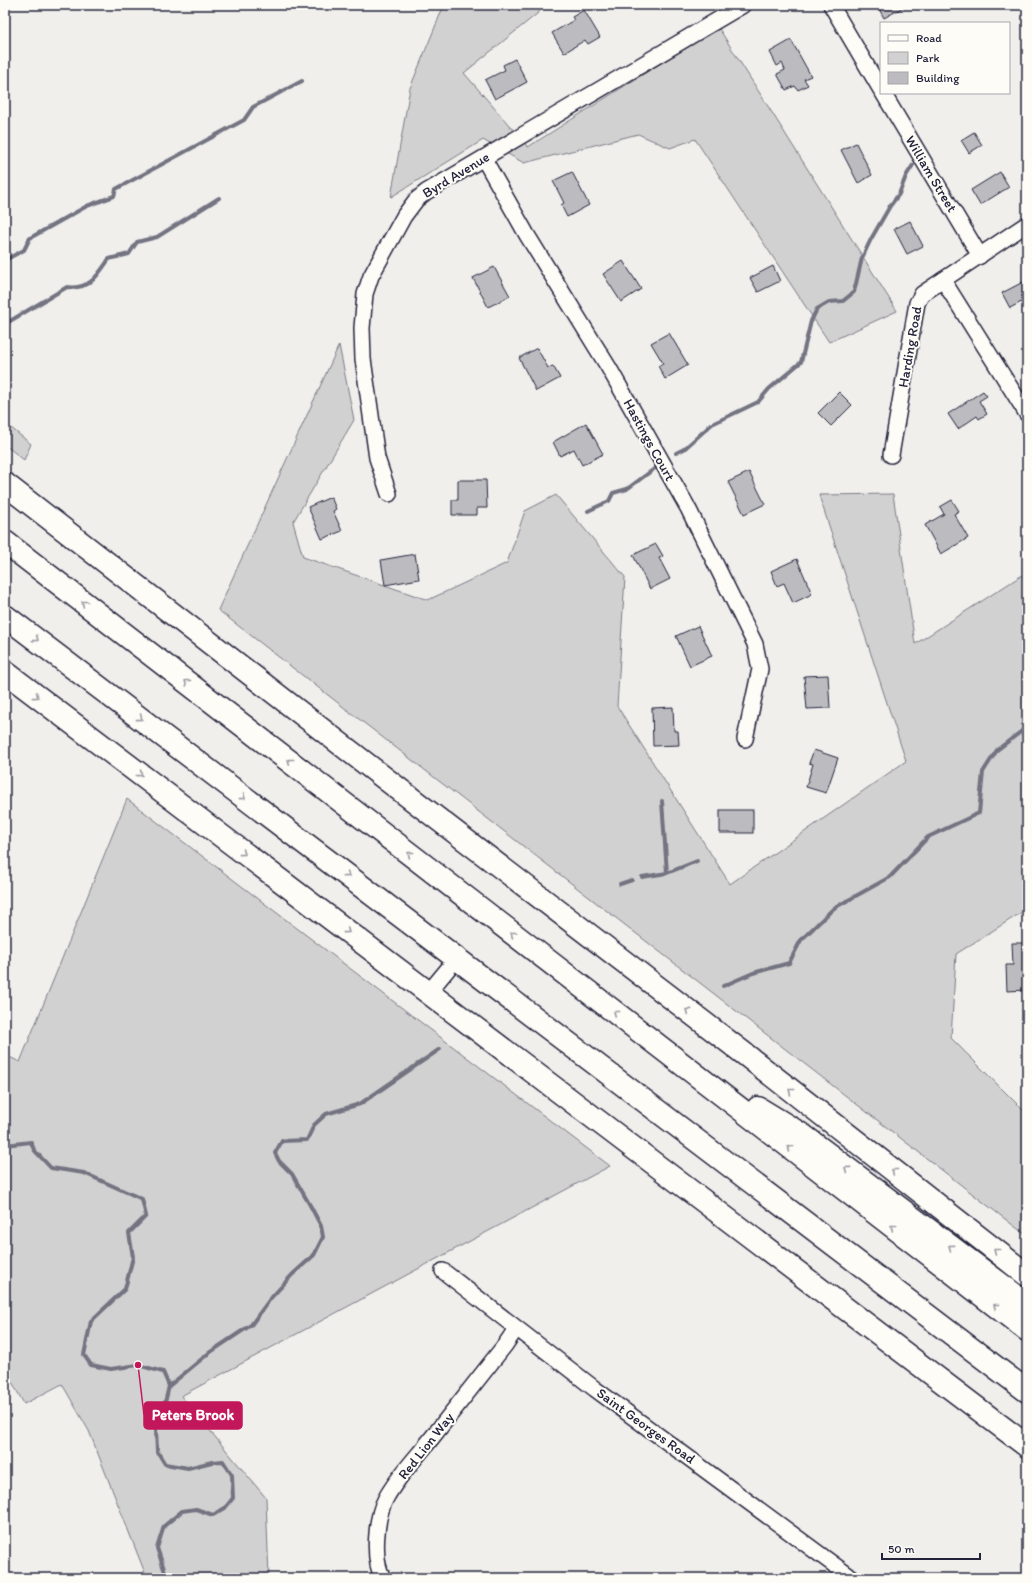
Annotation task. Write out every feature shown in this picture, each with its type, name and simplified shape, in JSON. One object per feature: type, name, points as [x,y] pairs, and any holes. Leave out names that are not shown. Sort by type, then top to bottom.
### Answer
[{"type":"highway","points":[[5,484],[387,780],[742,1052],[1027,1275]]},
{"type":"highway","points":[[5,542],[1027,1330]]},
{"type":"highway","points":[[5,616],[1027,1391]]},
{"type":"highway","points":[[5,672],[1027,1446]]},
{"type":"highway","points":[[647,1037],[804,1136],[1027,1304]]},
{"type":"street","name":"Byrd Avenue","points":[[389,494],[377,458],[363,359],[362,328],[365,294],[371,276],[404,216],[416,200],[426,192],[743,5]]},
{"type":"street","points":[[831,5],[880,88]]},
{"type":"street","name":"William Street","points":[[884,94],[980,256]]},
{"type":"street","name":"Hastings Court","points":[[484,159],[527,235],[609,368],[688,508],[755,644],[760,669],[745,739]]},
{"type":"street","name":"Harding Road","points":[[891,454],[917,303],[922,294],[1027,224]]},
{"type":"street","points":[[944,280],[1027,414]]},
{"type":"street","points":[[428,993],[457,958]]},
{"type":"street","name":"Saint Georges Road","points":[[443,1271],[595,1389],[852,1578]]},
{"type":"street","name":"Red Lion Way","points":[[383,1578],[380,1574],[376,1548],[381,1515],[386,1498],[516,1329]]},
{"type":"green space","points":[[444,5],[545,5],[538,13],[464,73],[528,147],[718,27],[897,311],[829,342],[695,139],[670,148],[638,134],[524,163],[483,140],[391,197],[410,88]]},
{"type":"green space","points":[[339,345],[354,420],[293,522],[303,557],[428,600],[507,563],[525,511],[556,495],[625,577],[617,706],[730,884],[906,761],[819,495],[893,494],[915,644],[1027,572],[1027,909],[956,954],[951,1038],[1027,1114],[1027,1236],[218,610]]},
{"type":"green space","points":[[5,423],[31,444],[24,460],[5,445]]},
{"type":"green space","points":[[127,799],[610,1166],[181,1396],[266,1498],[269,1578],[147,1578],[89,1431],[62,1384],[24,1404],[5,1369],[5,1055],[20,1062]]},
{"type":"building","points":[[642,5],[652,5],[645,9]]},
{"type":"building","points":[[877,5],[901,5],[902,8],[884,18]]},
{"type":"building","points":[[584,10],[600,37],[588,44],[585,40],[564,53],[552,33],[574,20],[572,17]]},
{"type":"building","points":[[791,40],[811,76],[804,79],[808,85],[798,90],[795,86],[786,90],[777,74],[785,70],[782,63],[777,66],[770,52]]},
{"type":"building","points":[[515,59],[527,82],[495,99],[485,80],[505,70],[503,65]]},
{"type":"building","points":[[974,132],[982,145],[969,153],[961,140]]},
{"type":"building","points":[[856,143],[872,175],[858,183],[841,150]]},
{"type":"building","points":[[1027,152],[1027,161],[1023,155]]},
{"type":"building","points":[[572,172],[589,205],[567,217],[561,205],[564,203],[553,181]]},
{"type":"building","points":[[1000,172],[1009,187],[980,205],[971,190]]},
{"type":"building","points":[[910,221],[923,246],[907,254],[894,229]]},
{"type":"building","points":[[623,261],[641,289],[621,302],[603,274]]},
{"type":"building","points":[[773,266],[780,281],[758,292],[750,278]]},
{"type":"building","points":[[494,267],[510,296],[488,307],[473,278]]},
{"type":"building","points":[[1025,281],[1027,284],[1027,299],[1010,308],[1002,293]]},
{"type":"building","points":[[669,333],[688,365],[665,379],[658,366],[663,363],[651,343]]},
{"type":"building","points":[[537,348],[548,368],[553,366],[560,378],[536,391],[519,358]]},
{"type":"building","points":[[983,391],[987,396],[979,401],[987,414],[979,419],[977,416],[958,429],[948,414]]},
{"type":"building","points":[[839,392],[852,405],[831,426],[818,413]]},
{"type":"building","points":[[586,423],[603,454],[582,465],[574,449],[560,456],[553,442]]},
{"type":"building","points":[[749,472],[765,504],[744,514],[728,482]]},
{"type":"building","points":[[458,480],[486,480],[487,508],[477,508],[477,515],[452,515],[452,500],[458,500]]},
{"type":"building","points":[[331,497],[336,509],[333,511],[342,531],[322,539],[308,507]]},
{"type":"building","points":[[952,500],[959,511],[954,514],[968,538],[941,554],[925,525],[944,514],[940,507]]},
{"type":"building","points":[[656,544],[663,556],[659,558],[670,579],[650,589],[633,555]]},
{"type":"building","points":[[415,554],[419,579],[385,585],[381,560]]},
{"type":"building","points":[[797,559],[812,594],[793,603],[784,583],[777,586],[771,571]]},
{"type":"building","points":[[698,626],[712,656],[690,666],[676,636]]},
{"type":"building","points":[[828,675],[830,708],[807,709],[804,676]]},
{"type":"building","points":[[673,707],[674,731],[678,731],[679,745],[653,746],[652,708]]},
{"type":"building","points":[[814,750],[838,758],[826,793],[806,787],[813,764],[809,763]]},
{"type":"building","points":[[720,810],[753,810],[753,833],[720,833]]},
{"type":"building","points":[[1012,943],[1027,943],[1027,990],[1007,991],[1006,965],[1013,965]]},
{"type":"waterway","points":[[5,260],[24,250],[30,238],[87,206],[114,196],[116,189],[244,120],[253,107],[302,81]]},
{"type":"waterway","points":[[676,453],[684,449],[712,424],[758,402],[769,389],[801,362],[811,321],[817,309],[829,302],[843,301],[854,292],[862,258],[890,206],[899,194],[906,176],[913,165]]},
{"type":"waterway","points":[[5,324],[67,287],[82,286],[87,284],[97,276],[109,259],[129,254],[137,242],[157,237],[219,198]]},
{"type":"waterway","points":[[588,511],[609,501],[613,493],[627,489],[654,469]]},
{"type":"waterway","points":[[723,986],[753,973],[789,963],[801,940],[834,908],[890,877],[928,837],[979,813],[983,772],[997,750],[1027,727]]},
{"type":"waterway","points":[[662,801],[667,873]]},
{"type":"waterway","points":[[642,877],[667,873],[697,861]]},
{"type":"waterway","points":[[620,884],[632,880]]},
{"type":"waterway","points":[[169,1386],[209,1353],[251,1325],[270,1299],[292,1275],[314,1255],[323,1237],[321,1226],[311,1207],[292,1174],[279,1161],[275,1153],[282,1141],[307,1140],[314,1125],[326,1114],[360,1104],[440,1049]]},
{"type":"waterway","points":[[5,1145],[31,1142],[34,1150],[51,1168],[84,1173],[142,1199],[146,1216],[129,1233],[133,1257],[125,1289],[91,1321],[84,1355],[91,1365],[111,1369],[138,1365],[163,1372],[169,1386],[164,1407],[156,1429],[157,1451],[165,1464],[188,1468],[223,1461],[232,1475],[233,1498],[225,1508],[213,1515],[196,1509],[182,1511],[164,1526],[157,1548],[167,1578]]},
{"type":"place","name":"Peters Brook","points":[[138,1365]]}]
